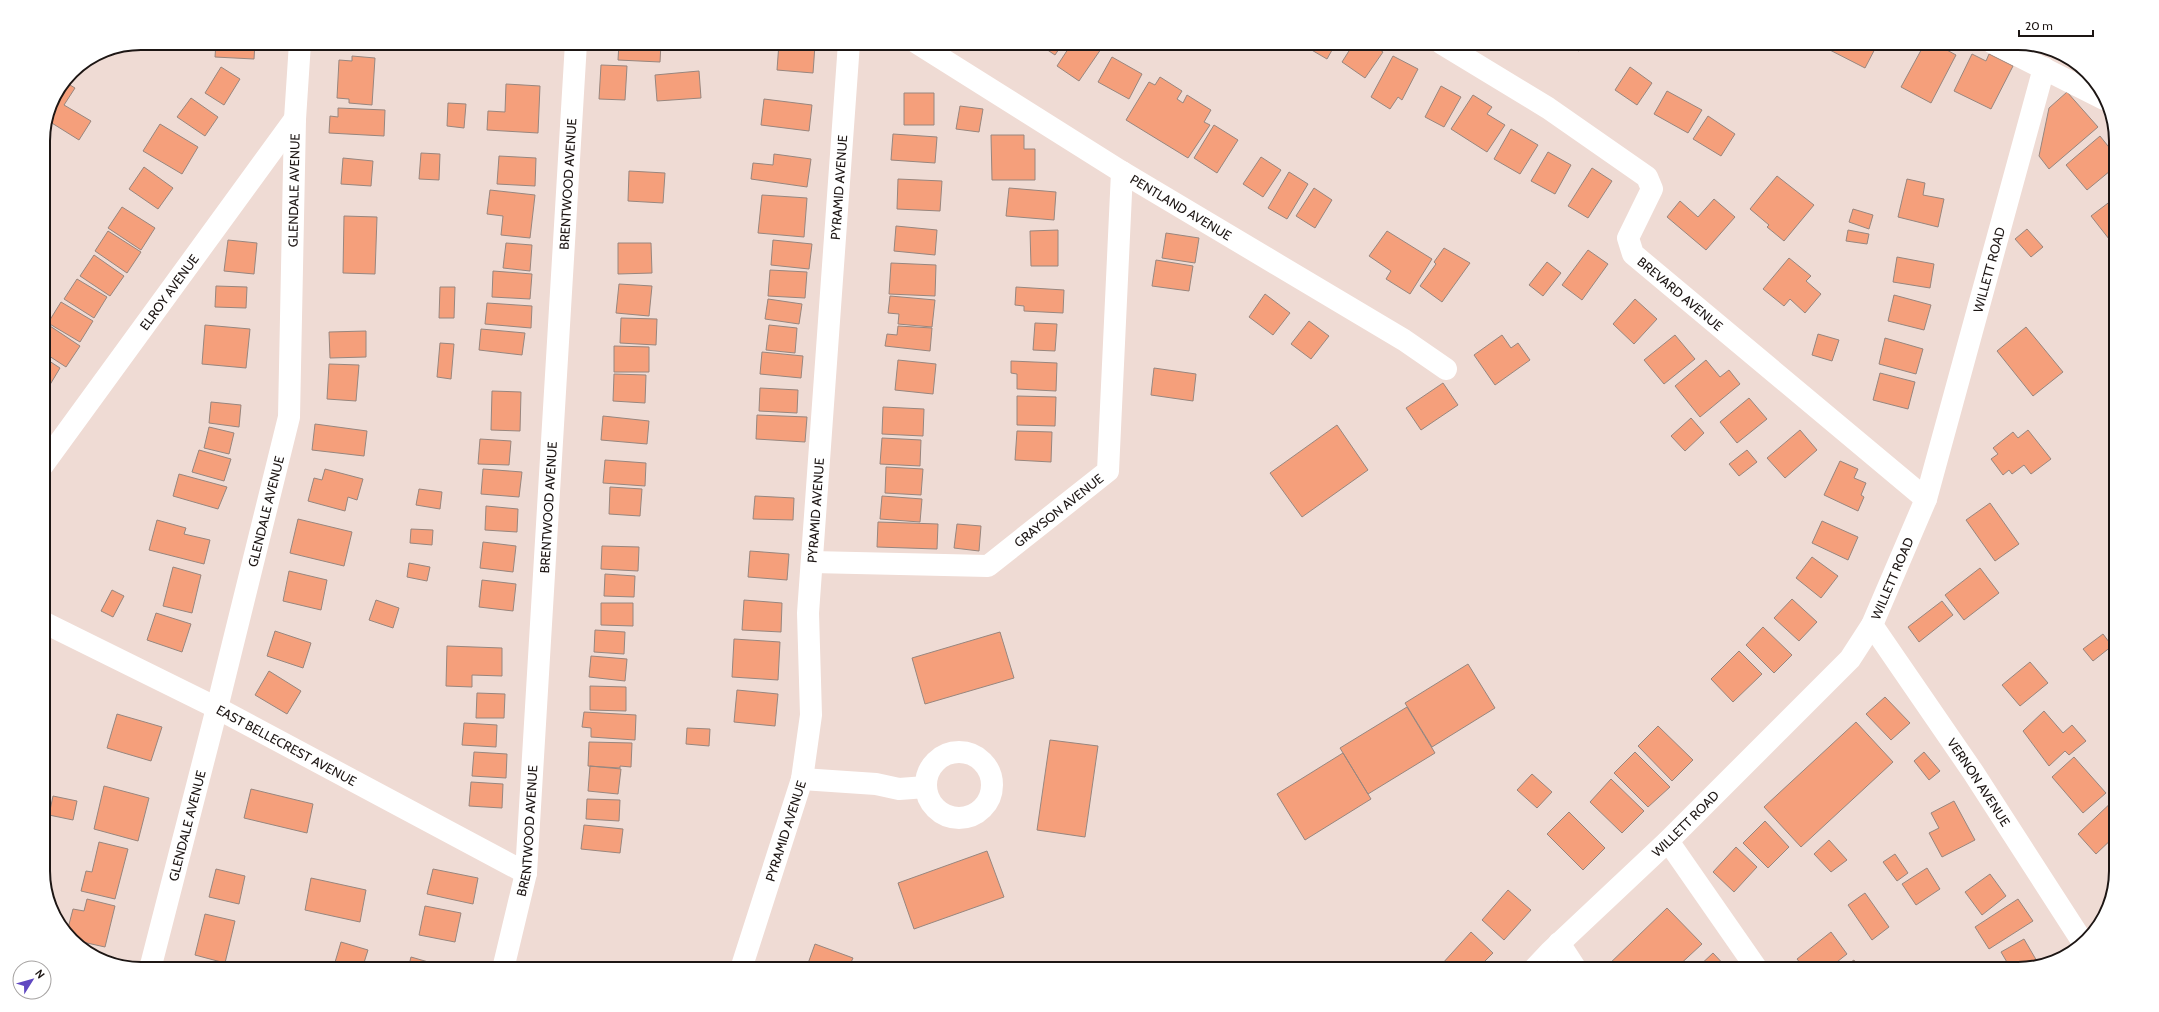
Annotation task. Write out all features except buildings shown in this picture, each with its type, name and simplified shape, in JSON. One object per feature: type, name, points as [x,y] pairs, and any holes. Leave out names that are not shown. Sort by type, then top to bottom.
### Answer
[{"type":"street","name":"GLENDALE AVENUE","points":[[152,962],[217,708],[288,417],[295,119],[300,50]]},
{"type":"street","name":"BRENTWOOD AVENUE","points":[[505,962],[526,873],[576,50]]},
{"type":"street","name":"PYRAMID AVENUE","points":[[743,962],[802,780],[811,715],[808,613],[849,50]]},
{"type":"street","name":"PENTLAND AVENUE","points":[[928,50],[1122,172],[1404,340],[1446,369]]},
{"type":"street","name":"BREVARD AVENUE","points":[[1453,50],[1548,108],[1647,177],[1652,189],[1628,238],[1634,254],[1926,500]]},
{"type":"street","points":[[2007,50],[2096,95]]},
{"type":"street","name":"WILLETT ROAD","points":[[1541,962],[1668,841],[1850,659],[1872,625],[1926,500],[2044,68]]},
{"type":"street","name":"ELROY AVENUE","points":[[50,455],[295,119]]},
{"type":"street","name":"GRAYSON AVENUE","points":[[812,562],[988,566],[1108,471],[1122,172]]},
{"type":"street","name":"EAST BELLECREST AVENUE","points":[[50,625],[217,708],[526,873]]},
{"type":"street","name":"VERNON AVENUE","points":[[1872,625],[1973,772],[2080,937]]},
{"type":"street","points":[[802,780],[876,784],[899,789],[926,787]]},
{"type":"street","points":[[1668,841],[1752,962]]},
{"type":"street","points":[[1559,943],[1571,962]]}]
